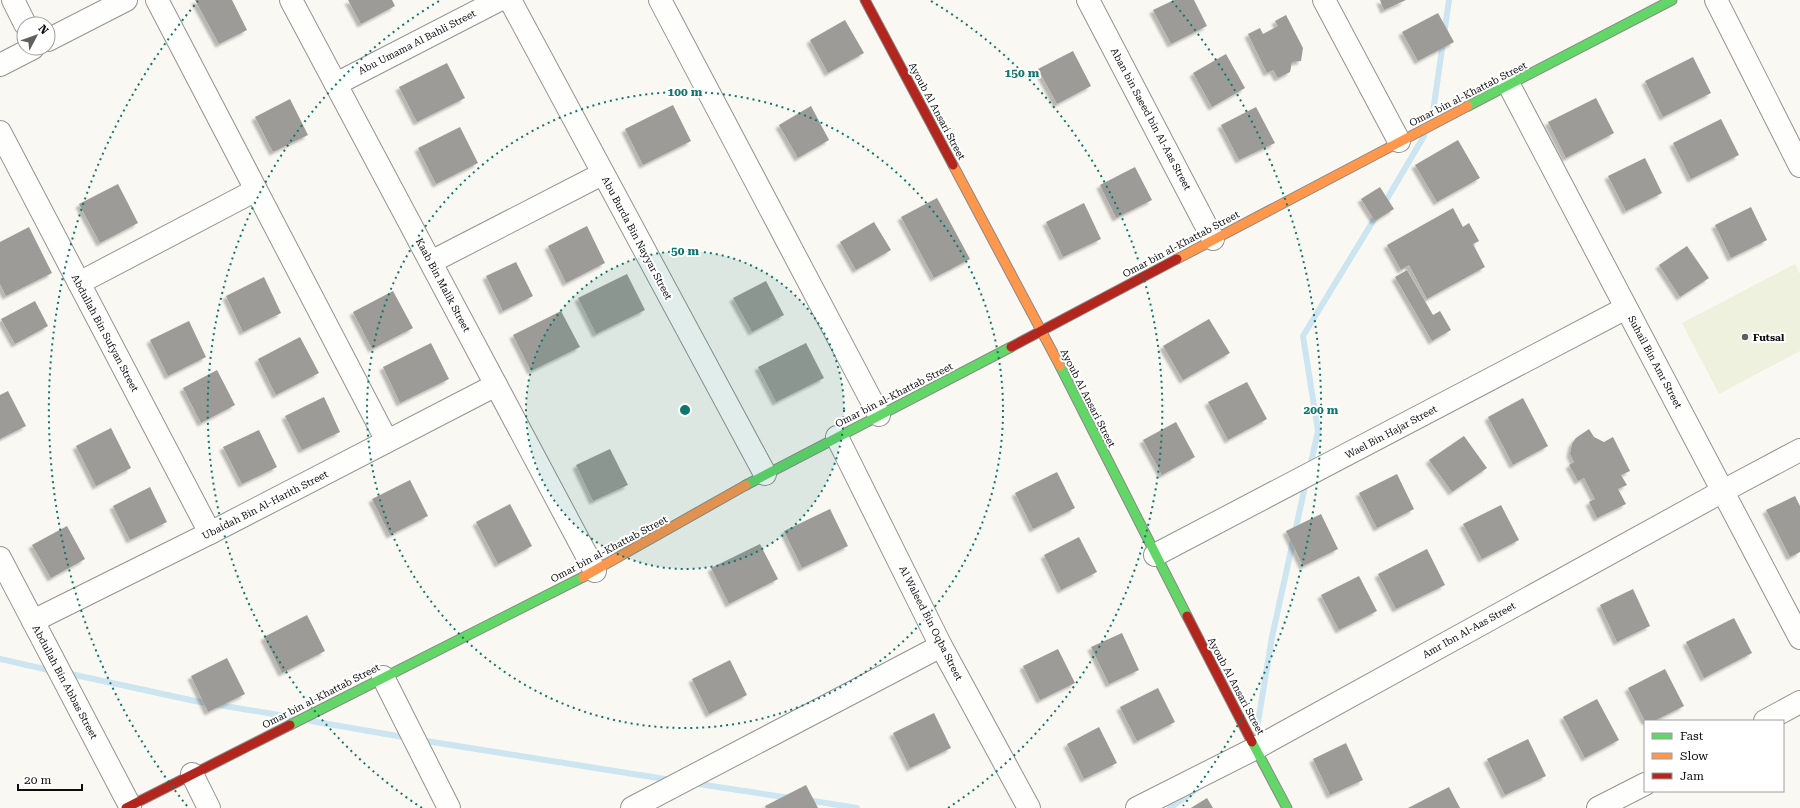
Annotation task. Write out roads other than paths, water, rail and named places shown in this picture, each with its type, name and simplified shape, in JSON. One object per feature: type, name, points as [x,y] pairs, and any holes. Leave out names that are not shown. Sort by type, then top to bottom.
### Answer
[{"type":"street","points":[[13,0],[22,16]]},
{"type":"street","points":[[56,36],[126,0]]},
{"type":"street","points":[[157,0],[388,441]]},
{"type":"street","name":"Kaab Bin Malik Street","points":[[292,0],[595,571]]},
{"type":"street","name":"Abu Umama Al Bahli Street","points":[[336,84],[499,0]]},
{"type":"street","name":"Abu Burda Bin Nayyar Street","points":[[510,0],[602,174],[765,474]]},
{"type":"street","points":[[660,0],[879,415]]},
{"type":"street","name":"Ayoub Al Ansari Street","points":[[865,0],[1042,331],[1155,555],[1287,808]]},
{"type":"street","name":"Aban bin Saeed bin Al-Aas Street","points":[[1088,0],[1214,239]]},
{"type":"street","points":[[1324,0],[1399,141]]},
{"type":"street","name":"Omar bin al-Khattab Street","points":[[128,807],[595,571],[765,474],[1042,331],[1399,141],[1509,86],[1672,0]]},
{"type":"street","points":[[1716,0],[1800,166]]},
{"type":"street","points":[[0,65],[17,56]]},
{"type":"street","name":"Suhail Bin Amr Street","points":[[1509,86],[1800,638]]},
{"type":"street","name":"Abdullah Bin Sufyan Street","points":[[0,132],[210,534]]},
{"type":"street","points":[[431,262],[602,174]]},
{"type":"street","points":[[79,283],[256,190]]},
{"type":"street","name":"Wael Bin Hajar Street","points":[[1155,555],[1626,308]]},
{"type":"street","name":"Ubaidah Bin Al-Harith Street","points":[[33,621],[210,534],[496,385]]},
{"type":"street","name":"Al Waleed Bin Oqba Street","points":[[837,437],[941,646],[1029,808]]},
{"type":"street","name":"Amr Ibn Al-Aas Street","points":[[1137,808],[1256,748],[1723,490],[1800,450]]},
{"type":"street","name":"Abdullah Bin Abbas Street","points":[[0,558],[128,807]]},
{"type":"street","points":[[632,808],[941,646]]},
{"type":"street","points":[[383,677],[449,808]]},
{"type":"street","points":[[1767,720],[1800,702]]},
{"type":"street","points":[[192,774],[209,808]]},
{"type":"street","points":[[1598,808],[1644,785]]},
{"type":"waterway","points":[[1432,119],[1449,0]]},
{"type":"waterway","points":[[1384,204],[1424,136]]},
{"type":"waterway","points":[[1310,467],[1318,431],[1303,336],[1378,213]]},
{"type":"waterway","points":[[1256,734],[1272,637],[1306,482]]},
{"type":"waterway","points":[[0,659],[53,671]]},
{"type":"waterway","points":[[66,673],[195,701],[291,717]]},
{"type":"waterway","points":[[311,721],[409,738]]},
{"type":"waterway","points":[[420,740],[671,780]]},
{"type":"waterway","points":[[692,783],[790,798]]},
{"type":"waterway","points":[[1170,808],[1198,788]]},
{"type":"waterway","points":[[807,800],[857,808]]},
{"type":"place","name":"Futsal","points":[[1745,337]]}]
